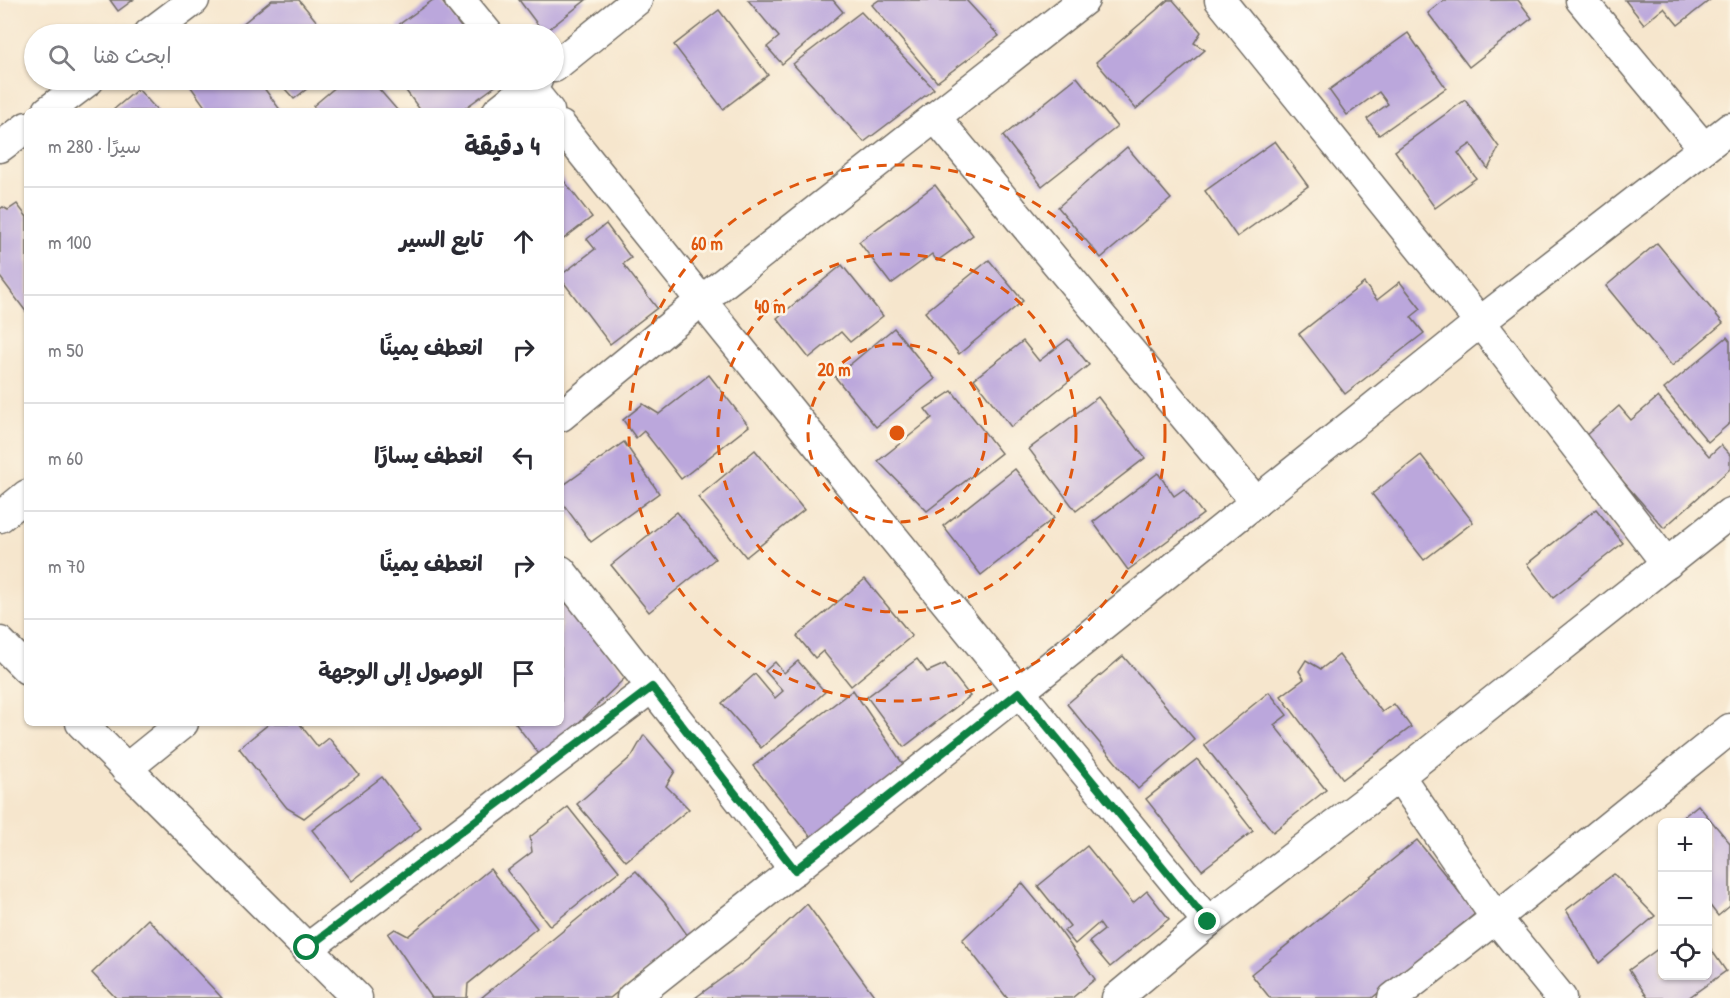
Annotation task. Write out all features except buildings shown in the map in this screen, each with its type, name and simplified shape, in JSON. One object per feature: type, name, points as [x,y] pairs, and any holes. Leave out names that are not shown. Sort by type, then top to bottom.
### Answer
[{"type":"street","points":[[162,24],[194,0]]},
{"type":"street","points":[[460,0],[480,24]]},
{"type":"street","points":[[564,58],[637,0]]},
{"type":"street","points":[[564,414],[700,301],[1084,0]]},
{"type":"street","points":[[1220,0],[1480,322],[1667,564]]},
{"type":"street","points":[[1581,0],[1704,148]]},
{"type":"street","points":[[52,108],[76,90]]},
{"type":"street","points":[[501,108],[521,90]]},
{"type":"street","points":[[535,90],[547,108]]},
{"type":"street","points":[[935,117],[1256,502]]},
{"type":"street","points":[[632,998],[1019,692],[1480,322],[1730,128]]},
{"type":"street","points":[[0,147],[24,129]]},
{"type":"street","points":[[564,130],[700,301],[1208,922]]},
{"type":"street","points":[[0,517],[24,497]]},
{"type":"street","points":[[1118,998],[1208,922],[1399,776],[1730,513]]},
{"type":"street","points":[[564,575],[795,870]]},
{"type":"street","points":[[0,642],[24,666]]},
{"type":"street","points":[[307,948],[652,687]]},
{"type":"street","points":[[84,726],[357,998]]},
{"type":"street","points":[[126,769],[179,726]]},
{"type":"street","points":[[1393,998],[1730,729]]},
{"type":"street","points":[[1399,776],[1496,918],[1561,998]]},
{"type":"route","points":[[307,948],[652,687],[795,870],[1019,692],[1208,922]]}]
